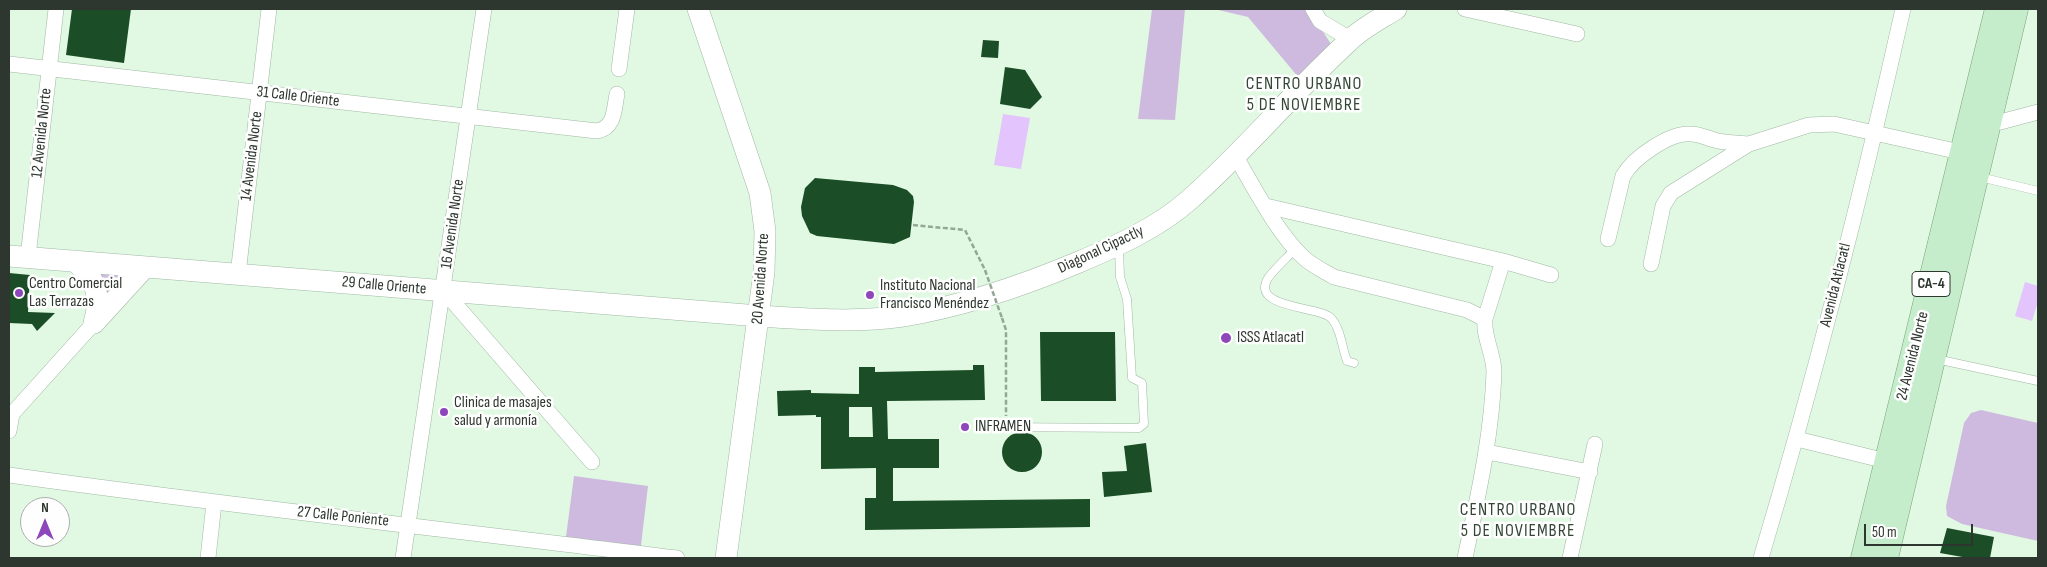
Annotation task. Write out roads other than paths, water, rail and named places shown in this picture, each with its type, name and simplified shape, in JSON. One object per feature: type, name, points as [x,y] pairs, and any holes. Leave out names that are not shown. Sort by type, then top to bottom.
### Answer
[{"type":"main road","name":"24 Avenida Norte","points":[[1864,558],[1934,358],[1974,162],[1997,9]]},
{"type":"main road","name":"24 Avenida Norte","points":[[1886,558],[1897,464],[1974,162],[1989,125],[2016,9]]},
{"type":"street","name":"12 Avenida Norte","points":[[18,257],[50,68],[56,9]]},
{"type":"street","name":"14 Avenida Norte","points":[[238,274],[269,9]]},
{"type":"street","name":"16 Avenida Norte","points":[[403,558],[484,9]]},
{"type":"street","points":[[619,69],[627,9]]},
{"type":"street","name":"20 Avenida Norte","points":[[698,9],[760,193],[765,230],[764,272],[759,316],[726,558]]},
{"type":"street","points":[[1314,9],[1320,21],[1350,39]]},
{"type":"street","name":"Diagonal Cipactly","points":[[759,316],[833,320],[901,316],[970,302],[1037,280],[1118,245],[1186,203],[1236,157],[1350,39],[1396,9]]},
{"type":"street","points":[[1465,9],[1577,34]]},
{"type":"street","name":"Avenida Atlacatl","points":[[1761,558],[1797,439],[1875,132],[1903,9]]},
{"type":"street","name":"31 Calle Oriente","points":[[9,64],[587,130],[603,130],[608,127],[613,117],[616,94]]},
{"type":"street","points":[[1989,125],[2038,112]]},
{"type":"street","points":[[1651,264],[1663,206],[1668,196],[1749,144],[1809,124],[1834,124],[1875,132],[1974,162]]},
{"type":"street","points":[[1608,239],[1623,176],[1643,153],[1682,134],[1691,134],[1717,141],[1749,144]]},
{"type":"street","points":[[1236,157],[1266,206],[1295,248],[1305,259],[1334,277],[1467,310],[1485,319]]},
{"type":"street","points":[[1266,206],[1504,261],[1551,275]]},
{"type":"street","name":"29 Calle Oriente","points":[[18,257],[759,316]]},
{"type":"street","points":[[74,261],[88,273],[96,288],[98,306],[94,323]]},
{"type":"street","points":[[1465,558],[1487,452],[1494,369],[1484,326],[1504,261]]},
{"type":"street","points":[[9,431],[12,414],[145,267]]},
{"type":"street","points":[[443,290],[592,462]]},
{"type":"street","points":[[1797,439],[1897,464]]},
{"type":"street","points":[[1570,558],[1595,444]]},
{"type":"street","points":[[1487,452],[1590,472]]},
{"type":"street","name":"27 Calle Poniente","points":[[9,474],[214,503],[408,524],[677,558]]},
{"type":"street","points":[[208,558],[214,503]]},
{"type":"lane","points":[[1974,162],[2038,191]]},
{"type":"lane","points":[[989,427],[1139,428],[1144,424],[1142,383],[1132,378],[1127,299],[1120,277],[1118,245]]},
{"type":"lane","points":[[1295,248],[1268,278],[1266,287],[1268,294],[1276,301],[1327,315],[1338,329],[1347,361],[1354,363]]},
{"type":"lane","points":[[1934,358],[2038,381]]},
{"type":"place","name":"Centro Comercial Las Terrazas","points":[[19,293]]},
{"type":"place","name":"Instituto Nacional Francisco Menéndez","points":[[870,295]]},
{"type":"place","name":"ISSS Atlacatl","points":[[1226,338]]},
{"type":"place","name":"Clinica de masajes salud y armonía","points":[[444,412]]},
{"type":"place","name":"INFRAMEN","points":[[965,427]]},
{"type":"district","name":"CENTRO URBANO 5 DE NOVIEMBRE","points":[[1304,94]]},
{"type":"district","name":"CENTRO URBANO 5 DE NOVIEMBRE","points":[[1518,520]]}]
